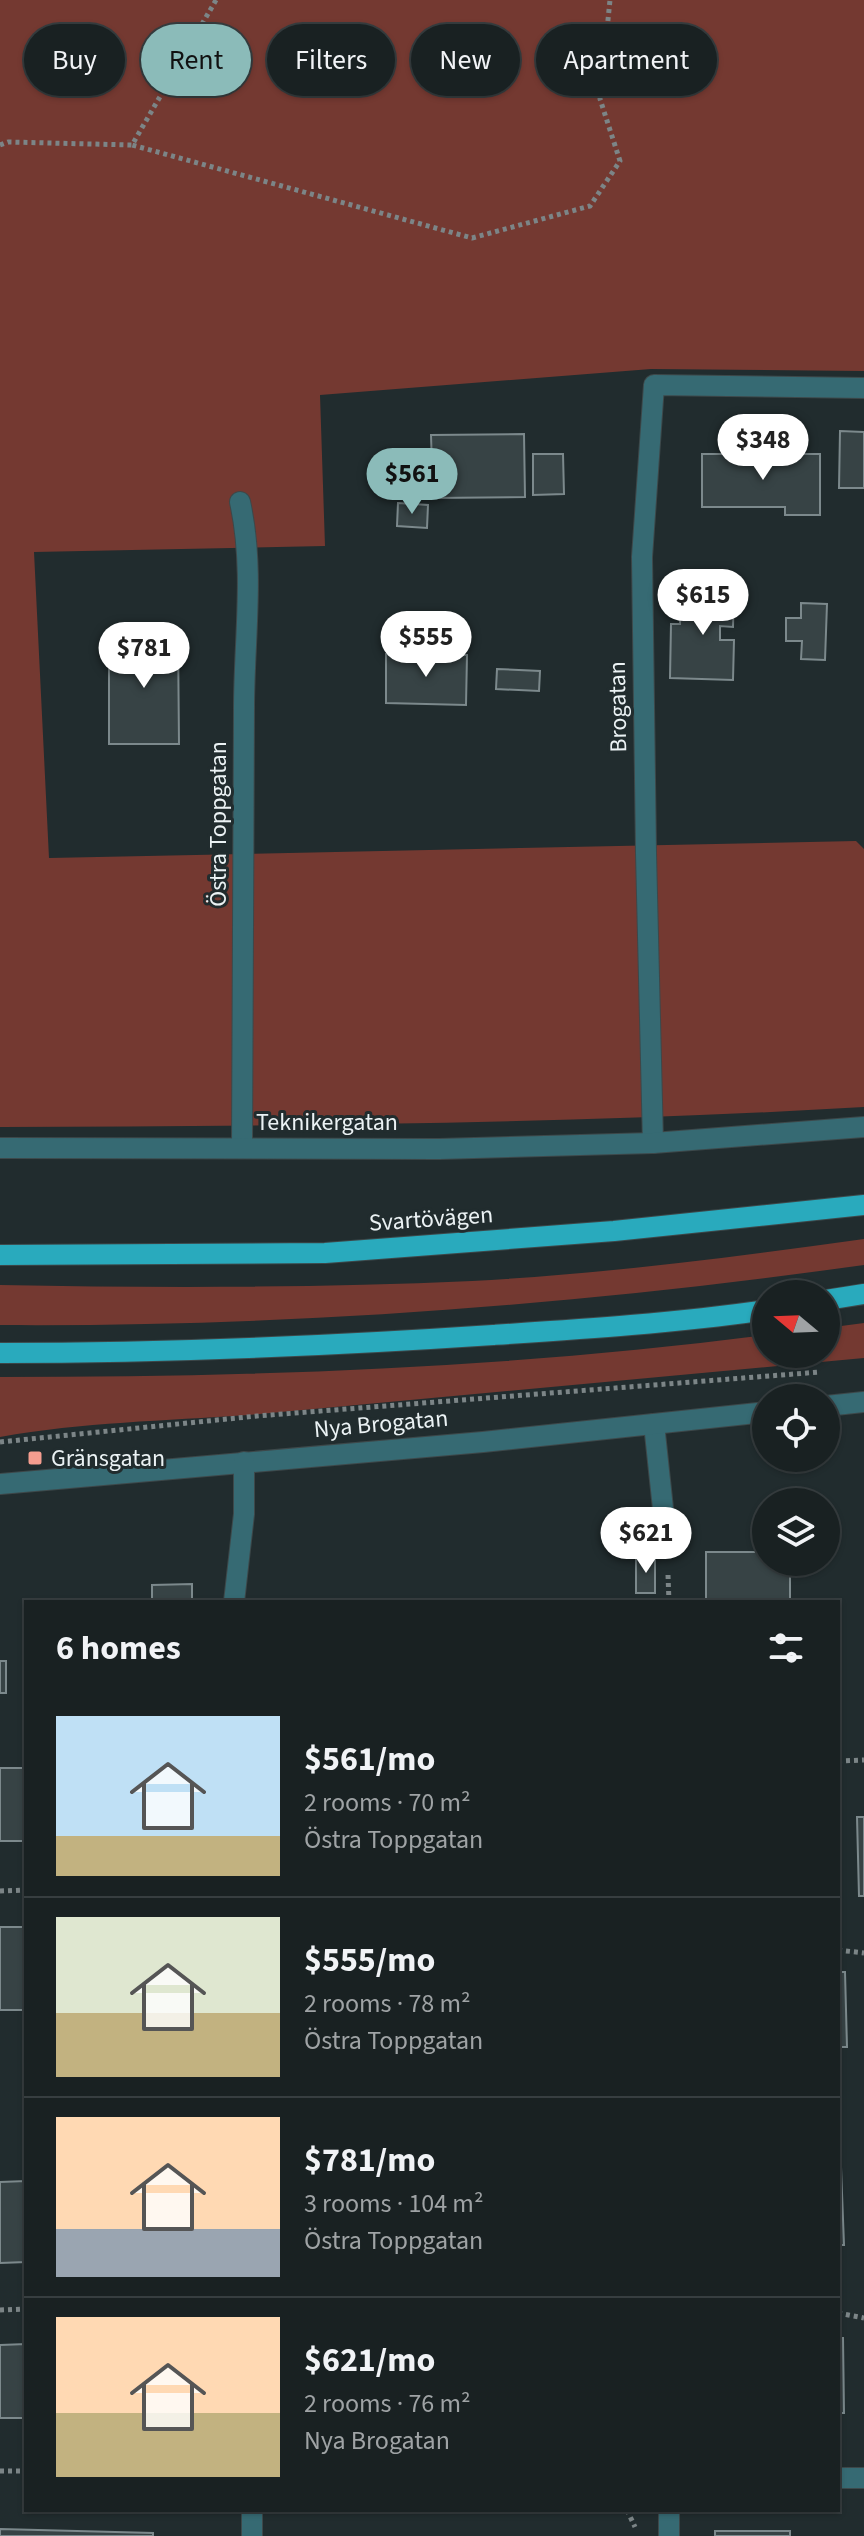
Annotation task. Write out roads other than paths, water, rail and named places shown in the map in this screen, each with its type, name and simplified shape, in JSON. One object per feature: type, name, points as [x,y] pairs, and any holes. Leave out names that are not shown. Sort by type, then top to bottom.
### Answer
[{"type":"main road","name":"Svartövägen","points":[[0,1255],[325,1253],[614,1231],[864,1205]]},
{"type":"main road","points":[[840,1298],[864,1294]]},
{"type":"main road","points":[[0,1353],[119,1353],[358,1344],[569,1330],[752,1311]]},
{"type":"street","name":"Brogatan","points":[[653,1143],[642,557],[654,385],[864,388]]},
{"type":"street","name":"Östra Toppgatan","points":[[240,502],[249,571],[244,664],[242,1148]]},
{"type":"street","name":"Teknikergatan","points":[[0,1148],[439,1149],[653,1143],[864,1127]]},
{"type":"street","points":[[840,1405],[864,1402]]},
{"type":"street","name":"Nya Brogatan","points":[[0,1484],[752,1414]]},
{"type":"street","points":[[654,1424],[667,1546]]},
{"type":"street","points":[[234,1600],[244,1514],[244,1462]]},
{"type":"street","points":[[840,2478],[864,2478]]},
{"type":"street","points":[[252,2512],[252,2536]]},
{"type":"street","points":[[669,2512],[669,2536]]},
{"type":"place","name":"Gränsgatan","points":[[35,1458]]}]
